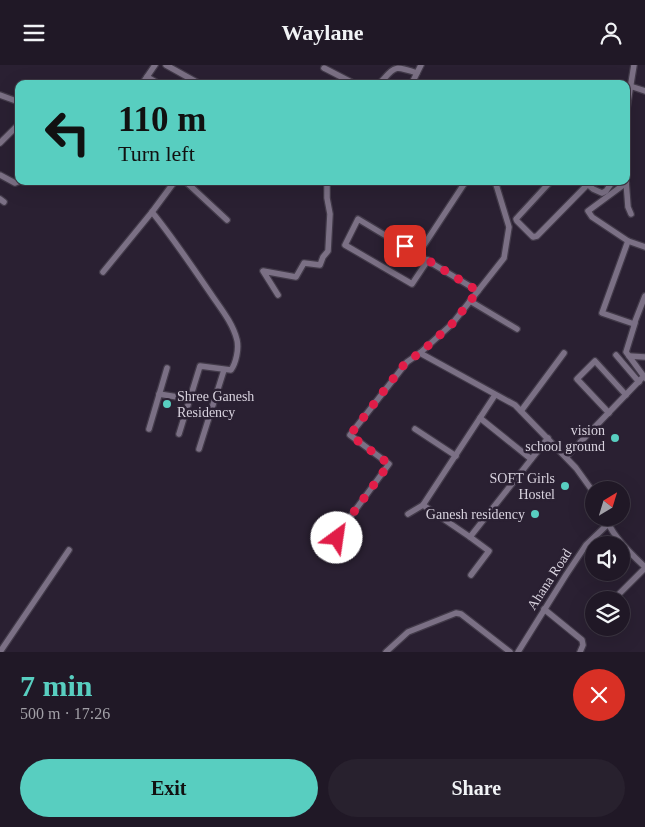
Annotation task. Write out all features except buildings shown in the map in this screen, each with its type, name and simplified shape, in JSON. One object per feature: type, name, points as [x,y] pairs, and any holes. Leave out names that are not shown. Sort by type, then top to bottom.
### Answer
[{"type":"street","points":[[145,80],[155,65]]},
{"type":"street","points":[[166,65],[193,80]]},
{"type":"street","points":[[415,80],[421,65]]},
{"type":"street","points":[[634,65],[630,86],[645,91]]},
{"type":"street","points":[[324,67],[348,80]]},
{"type":"street","points":[[382,80],[390,67],[400,67],[417,73]]},
{"type":"street","points":[[147,77],[152,80]]},
{"type":"street","points":[[0,95],[15,101]]},
{"type":"street","points":[[0,143],[15,129]]},
{"type":"street","points":[[0,175],[15,183]]},
{"type":"street","points":[[103,272],[173,185]]},
{"type":"street","points":[[189,185],[227,220]]},
{"type":"street","points":[[278,295],[264,271],[296,277],[304,263],[320,265],[328,251],[330,214],[327,198],[328,185]]},
{"type":"street","points":[[424,245],[463,185]]},
{"type":"street","points":[[346,548],[336,537],[337,535],[389,464],[350,435],[406,362],[420,353],[452,324],[504,258],[509,227],[496,185]]},
{"type":"street","points":[[547,185],[516,219],[533,237],[537,236],[584,185]]},
{"type":"street","points":[[589,185],[599,193],[602,193],[610,185]]},
{"type":"street","points":[[622,185],[588,211],[592,217],[628,241],[645,247]]},
{"type":"street","points":[[626,185],[628,207],[631,214]]},
{"type":"street","points":[[152,212],[230,322],[237,341],[237,352],[234,366],[231,369],[224,370],[200,366],[179,434]]},
{"type":"street","points":[[428,260],[412,284],[344,245],[358,219],[428,260],[478,291]]},
{"type":"street","points":[[628,241],[602,313],[634,325]]},
{"type":"street","points":[[642,380],[626,352],[626,346],[645,297]]},
{"type":"street","points":[[470,301],[517,329]]},
{"type":"street","points":[[634,325],[645,304]]},
{"type":"street","points":[[420,353],[515,405],[566,457],[585,481]]},
{"type":"street","points":[[521,411],[564,353]]},
{"type":"street","points":[[616,355],[642,380]]},
{"type":"street","points":[[629,356],[645,357]]},
{"type":"street","points":[[609,413],[577,379],[595,361],[626,395]]},
{"type":"street","points":[[149,429],[167,368]]},
{"type":"street","points":[[199,449],[224,370]]},
{"type":"street","points":[[566,457],[642,380]]},
{"type":"street","points":[[160,394],[190,399]]},
{"type":"street","points":[[408,514],[423,505],[495,395]]},
{"type":"street","points":[[480,418],[532,459]]},
{"type":"street","points":[[415,429],[456,456]]},
{"type":"street","points":[[470,537],[548,439]]},
{"type":"street","points":[[423,505],[489,551],[471,575]]},
{"type":"street","name":"Ahana Road","points":[[518,652],[586,545],[606,526]]},
{"type":"street","points":[[609,526],[618,539],[645,567],[622,591]]},
{"type":"street","points":[[0,652],[69,549]]},
{"type":"street","points":[[544,609],[582,640],[583,645],[580,652]]},
{"type":"street","points":[[386,652],[408,632],[451,613],[461,614],[510,652]]},
{"type":"place","name":"Shree Ganesh Residency","points":[[167,404]]},
{"type":"place","name":"vision school ground","points":[[615,438]]},
{"type":"place","name":"SOFT Girls Hostel","points":[[565,486]]},
{"type":"place","name":"Ganesh residency","points":[[535,514]]},
{"type":"route","points":[[337,538],[337,535],[389,465],[388,461],[350,435],[406,362],[420,353],[452,324],[478,291],[405,246]]}]
